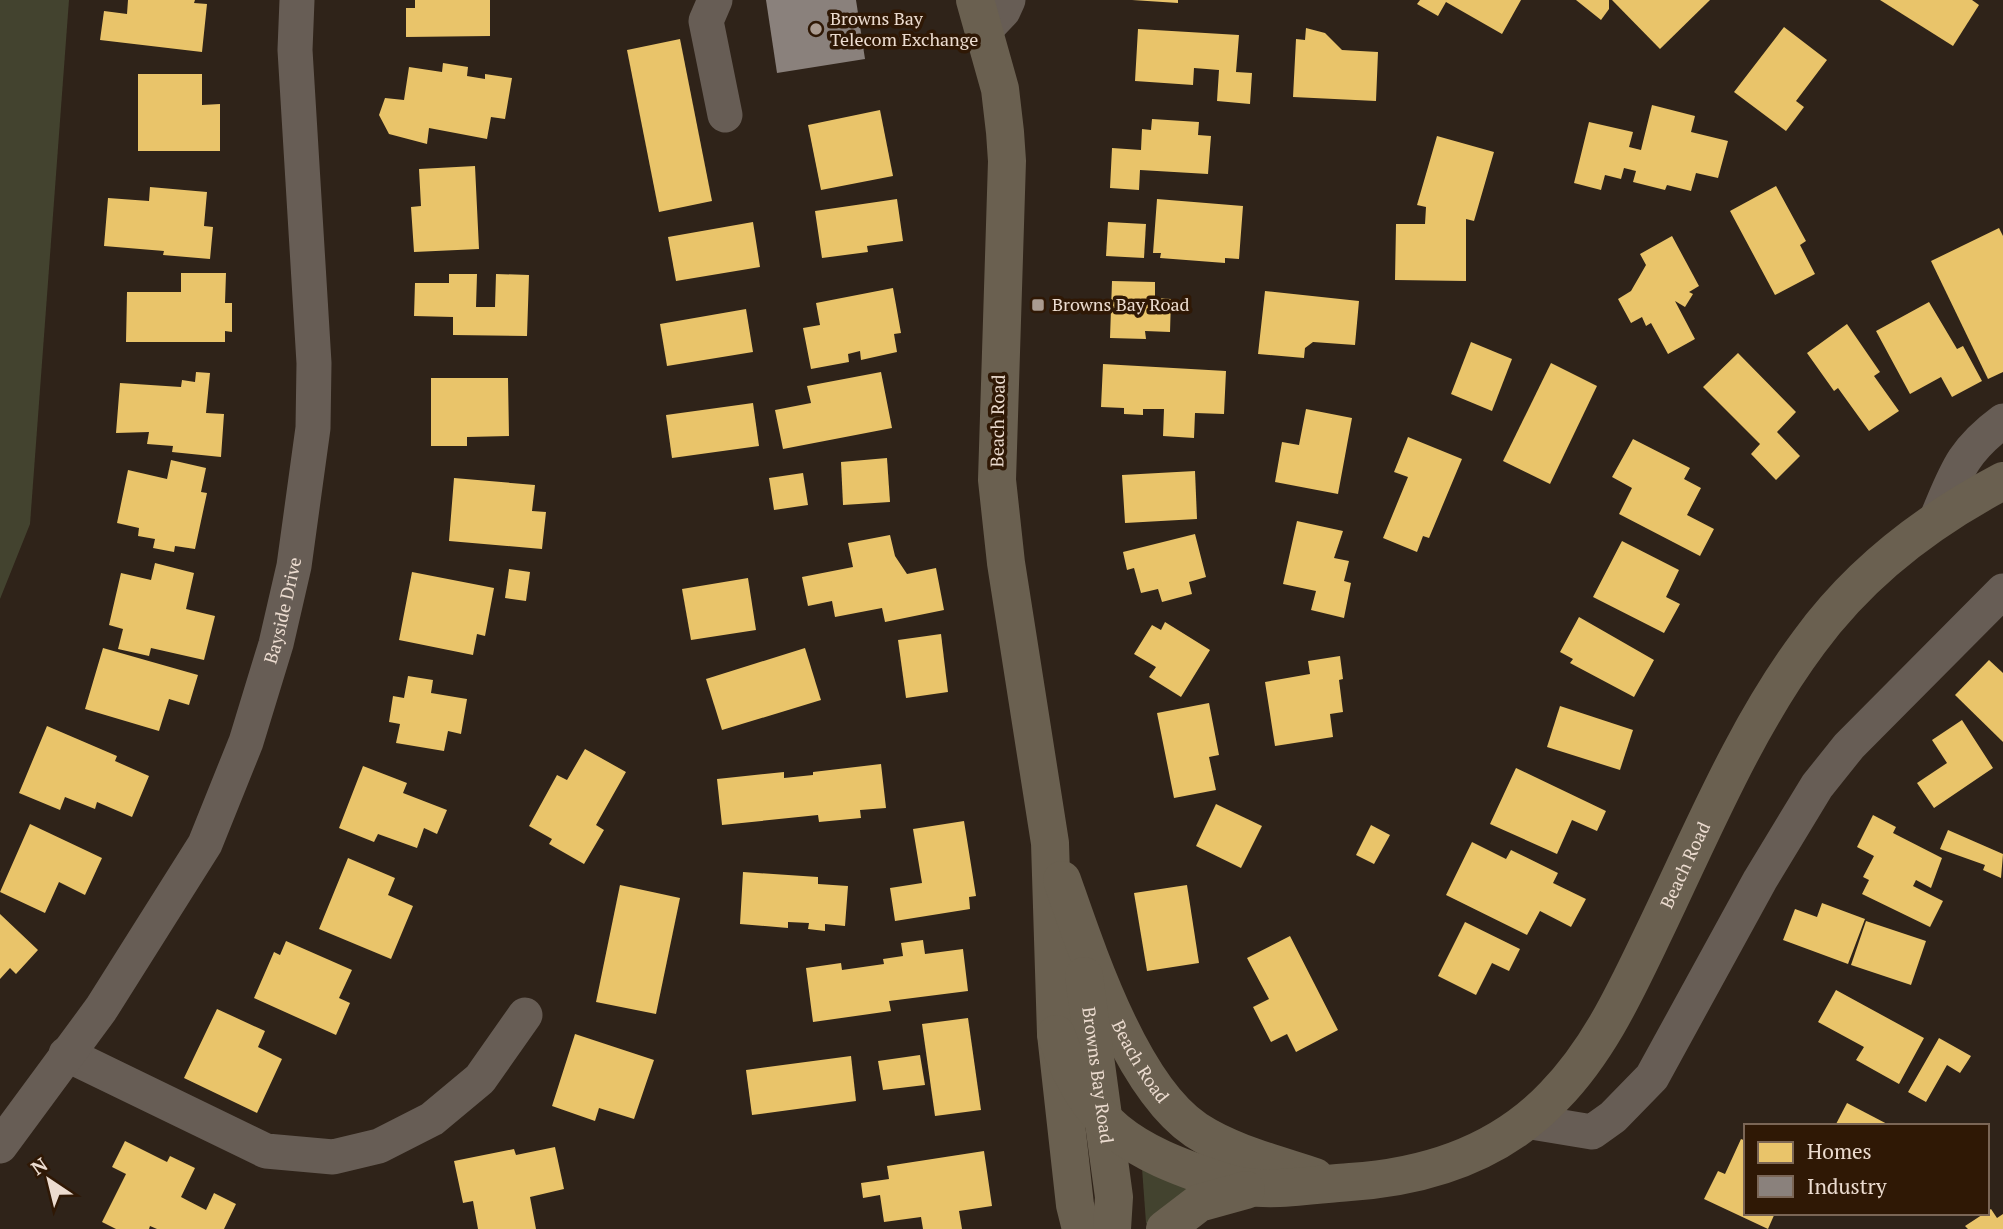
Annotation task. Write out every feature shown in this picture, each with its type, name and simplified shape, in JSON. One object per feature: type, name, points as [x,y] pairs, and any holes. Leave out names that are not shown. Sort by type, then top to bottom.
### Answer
[{"type":"main road","name":"Beach Road","points":[[985,7],[1000,89],[1007,161],[997,480],[1006,563],[1050,843],[1056,1034]]},
{"type":"main road","name":"Beach Road","points":[[1105,1125],[1135,1146],[1199,1174],[1245,1190],[1402,1176],[1439,1167],[1469,1156],[1526,1121],[1553,1097],[1601,1038],[1760,718],[1808,643],[1873,569],[1936,520],[2003,481]]},
{"type":"main road","name":"Beach Road","points":[[1050,843],[1077,922],[1138,1062],[1165,1103],[1198,1131],[1225,1144],[1334,1183]]},
{"type":"main road","name":"Browns Bay Road","points":[[1077,922],[1114,1197],[1112,1229]]},
{"type":"main road","name":"Browns Bay Road","points":[[1056,1034],[1075,1205],[1081,1229]]},
{"type":"main road","points":[[1056,1034],[1079,1090],[1105,1125]]},
{"type":"main road","points":[[1166,1229],[1199,1203],[1245,1190]]},
{"type":"street","name":"Bayside Drive","points":[[0,1146],[38,1090],[101,1009],[205,844],[246,742],[276,644],[294,566],[313,428],[314,363],[295,50],[297,0]]},
{"type":"street","points":[[715,0],[706,21],[725,115]]},
{"type":"street","points":[[1936,520],[1961,460],[1980,438],[2003,421]]},
{"type":"street","points":[[1526,1121],[1592,1132],[1613,1117],[1652,1077],[1760,880],[1817,786],[1849,746],[2003,591]]},
{"type":"street","points":[[66,1054],[266,1151],[333,1157],[379,1146],[432,1119],[480,1079],[525,1015]]},
{"type":"street","points":[[0,1093],[38,1090]]},
{"type":"green space","points":[[0,0],[69,0],[30,524],[0,599]]},
{"type":"green space","points":[[1142,1168],[1197,1189],[1152,1227],[1146,1223]]},
{"type":"building: Homes","points":[[128,0],[195,0],[194,3],[207,4],[202,52],[100,40],[104,11],[127,14]]},
{"type":"building: Homes","points":[[415,0],[490,0],[490,36],[406,37],[406,8],[415,8]]},
{"type":"building: Homes","points":[[1132,0],[1178,0],[1178,3]]},
{"type":"building: Homes","points":[[1420,0],[1521,0],[1502,34],[1446,2],[1438,16],[1417,4]]},
{"type":"building: Homes","points":[[1576,0],[1609,0],[1609,9],[1601,20]]},
{"type":"building: Homes","points":[[1612,0],[1710,0],[1660,49]]},
{"type":"building: Homes","points":[[1880,0],[1972,0],[1979,5],[1953,46]]},
{"type":"building: Homes","points":[[1784,27],[1827,60],[1796,101],[1804,107],[1786,131],[1734,92]]},
{"type":"building: Homes","points":[[1306,28],[1325,33],[1342,50],[1378,52],[1376,101],[1293,97],[1296,39],[1305,40]]},
{"type":"building: Homes","points":[[1138,29],[1239,35],[1236,72],[1252,73],[1250,104],[1217,101],[1219,70],[1194,68],[1193,85],[1135,81]]},
{"type":"building: Homes","points":[[680,39],[712,201],[659,212],[627,50]]},
{"type":"building: Homes","points":[[443,63],[468,67],[467,76],[485,79],[485,74],[512,78],[505,119],[491,117],[487,139],[429,128],[427,144],[389,134],[379,115],[385,98],[404,100],[409,67],[442,72]]},
{"type":"building: Homes","points":[[138,74],[202,74],[202,105],[220,104],[220,151],[138,151]]},
{"type":"building: Homes","points":[[1652,105],[1695,116],[1691,132],[1728,141],[1718,178],[1696,173],[1691,191],[1667,185],[1665,190],[1633,182],[1636,171],[1624,168],[1621,179],[1605,175],[1601,190],[1574,183],[1589,122],[1633,132],[1629,147],[1641,150]]},
{"type":"building: Homes","points":[[880,110],[893,176],[821,190],[808,125]]},
{"type":"building: Homes","points":[[1152,119],[1199,122],[1198,135],[1211,136],[1208,174],[1140,170],[1139,190],[1110,188],[1112,148],[1141,150],[1142,129],[1151,130]]},
{"type":"building: Homes","points":[[1437,136],[1494,152],[1474,221],[1466,219],[1466,281],[1395,280],[1396,224],[1425,224],[1426,207],[1417,205]]},
{"type":"building: Homes","points":[[475,166],[479,249],[414,252],[411,207],[421,206],[419,169]]},
{"type":"building: Homes","points":[[1776,186],[1806,241],[1800,245],[1815,274],[1775,295],[1730,211]]},
{"type":"building: Homes","points":[[150,187],[207,192],[204,226],[213,227],[210,259],[163,255],[164,251],[104,246],[108,198],[149,201]]},
{"type":"building: Homes","points":[[897,199],[903,241],[867,246],[868,252],[822,258],[815,211]]},
{"type":"building: Homes","points":[[1157,199],[1243,206],[1239,259],[1225,258],[1225,263],[1160,258],[1161,253],[1153,253]]},
{"type":"building: Homes","points":[[753,222],[760,267],[676,281],[668,237]]},
{"type":"building: Homes","points":[[1108,222],[1146,224],[1144,258],[1106,256]]},
{"type":"building: Homes","points":[[1999,228],[2003,236],[2003,372],[1988,379],[1931,261]]},
{"type":"building: Homes","points":[[1672,236],[1699,286],[1689,292],[1693,294],[1685,307],[1675,301],[1695,339],[1668,354],[1651,323],[1646,326],[1642,317],[1631,323],[1618,299],[1631,291],[1646,265],[1640,254]]},
{"type":"building: Homes","points":[[181,273],[226,273],[225,303],[232,303],[232,332],[225,331],[225,342],[126,342],[127,292],[181,292]]},
{"type":"building: Homes","points":[[449,274],[477,274],[476,307],[495,307],[496,274],[529,275],[527,336],[453,335],[453,317],[414,316],[415,283],[449,283]]},
{"type":"building: Homes","points":[[1112,281],[1155,282],[1155,298],[1171,299],[1170,332],[1145,331],[1146,339],[1110,338]]},
{"type":"building: Homes","points":[[893,288],[901,333],[894,334],[897,352],[861,360],[860,351],[848,354],[849,362],[811,369],[803,328],[820,325],[816,303]]},
{"type":"building: Homes","points":[[1265,291],[1359,301],[1355,345],[1313,342],[1305,348],[1304,358],[1258,354]]},
{"type":"building: Homes","points":[[1929,302],[1957,349],[1963,346],[1982,381],[1952,397],[1941,377],[1910,394],[1876,331]]},
{"type":"building: Homes","points":[[746,309],[753,352],[667,366],[660,324]]},
{"type":"building: Homes","points":[[1847,324],[1880,372],[1874,376],[1899,411],[1869,431],[1838,388],[1834,391],[1807,353]]},
{"type":"building: Homes","points":[[1471,342],[1512,359],[1492,411],[1451,394]]},
{"type":"building: Homes","points":[[1738,353],[1796,412],[1777,432],[1800,456],[1776,480],[1751,454],[1760,444],[1703,387]]},
{"type":"building: Homes","points":[[1551,363],[1597,386],[1550,484],[1503,461]]},
{"type":"building: Homes","points":[[1103,364],[1226,371],[1224,414],[1195,413],[1194,438],[1163,436],[1164,409],[1143,409],[1143,415],[1124,414],[1124,408],[1101,407]]},
{"type":"building: Homes","points":[[196,372],[210,373],[206,413],[224,414],[221,457],[172,452],[173,446],[147,444],[149,432],[116,433],[120,383],[181,387],[182,380],[195,382]]},
{"type":"building: Homes","points":[[881,372],[892,428],[783,449],[775,410],[811,403],[807,386]]},
{"type":"building: Homes","points":[[431,378],[508,378],[509,436],[467,437],[467,446],[431,446]]},
{"type":"building: Homes","points":[[753,403],[759,446],[672,458],[666,415]]},
{"type":"building: Homes","points":[[1306,409],[1352,418],[1338,494],[1275,482],[1282,442],[1299,445]]},
{"type":"building: Homes","points":[[1408,437],[1462,459],[1429,538],[1423,536],[1417,552],[1383,538],[1408,477],[1394,472]]},
{"type":"building: Homes","points":[[1633,439],[1690,468],[1684,479],[1701,488],[1687,515],[1714,529],[1700,556],[1619,514],[1632,488],[1612,477]]},
{"type":"building: Homes","points":[[887,458],[890,502],[843,505],[841,462]]},
{"type":"building: Homes","points":[[171,460],[206,468],[201,492],[207,493],[195,549],[175,546],[174,552],[153,548],[155,539],[138,536],[139,528],[117,523],[128,470],[167,479]]},
{"type":"building: Homes","points":[[1195,471],[1197,519],[1125,523],[1122,475]]},
{"type":"building: Homes","points":[[803,473],[808,505],[774,510],[769,478]]},
{"type":"building: Homes","points":[[454,478],[535,485],[532,511],[546,512],[542,549],[449,541]]},
{"type":"building: Homes","points":[[1297,521],[1343,531],[1334,558],[1349,561],[1344,581],[1351,583],[1344,618],[1311,610],[1316,591],[1283,584]]},
{"type":"building: Homes","points":[[1195,534],[1206,577],[1189,582],[1192,594],[1162,602],[1158,589],[1141,593],[1134,568],[1127,570],[1123,552]]},
{"type":"building: Homes","points":[[890,535],[895,556],[907,574],[936,568],[944,610],[885,622],[882,608],[835,617],[832,601],[808,606],[802,577],[853,567],[848,543]]},
{"type":"building: Homes","points":[[1622,541],[1679,570],[1666,597],[1680,604],[1664,633],[1593,597]]},
{"type":"building: Homes","points":[[155,563],[194,573],[186,609],[215,616],[204,660],[151,648],[149,656],[118,649],[123,629],[109,625],[121,573],[151,580]]},
{"type":"building: Homes","points":[[509,569],[530,572],[526,601],[505,598]]},
{"type":"building: Homes","points":[[412,572],[494,588],[485,636],[477,634],[473,655],[399,640]]},
{"type":"building: Homes","points":[[748,578],[756,630],[691,640],[682,589]]},
{"type":"building: Homes","points":[[1579,617],[1654,660],[1634,697],[1570,663],[1573,659],[1560,652]]},
{"type":"building: Homes","points":[[1165,622],[1210,650],[1181,697],[1149,677],[1156,667],[1134,654],[1152,625],[1161,630]]},
{"type":"building: Homes","points":[[941,634],[948,692],[906,698],[898,640]]},
{"type":"building: Homes","points":[[103,648],[198,675],[189,705],[169,699],[159,731],[85,709]]},
{"type":"building: Homes","points":[[805,648],[821,700],[722,730],[706,679]]},
{"type":"building: Homes","points":[[1340,656],[1343,679],[1339,680],[1343,712],[1330,714],[1333,737],[1275,746],[1265,682],[1310,674],[1308,661]]},
{"type":"building: Homes","points":[[1989,660],[2003,673],[2003,742],[1955,695]]},
{"type":"building: Homes","points":[[408,676],[433,680],[431,693],[467,699],[461,734],[448,731],[444,751],[396,743],[400,724],[389,722],[393,696],[404,698]]},
{"type":"building: Homes","points":[[1209,703],[1219,755],[1209,757],[1216,790],[1174,798],[1157,713]]},
{"type":"building: Homes","points":[[1560,706],[1633,730],[1620,770],[1547,747]]},
{"type":"building: Homes","points":[[1962,720],[1993,768],[1934,808],[1917,783],[1947,763],[1932,740]]},
{"type":"building: Homes","points":[[47,726],[117,756],[115,761],[149,776],[132,817],[97,802],[95,809],[65,797],[60,810],[19,793]]},
{"type":"building: Homes","points":[[585,749],[626,772],[596,825],[604,830],[584,864],[549,844],[552,839],[529,826],[557,775],[567,780]]},
{"type":"building: Homes","points":[[881,764],[886,808],[860,810],[861,818],[819,822],[818,815],[722,825],[717,779],[784,772],[784,778]]},
{"type":"building: Homes","points":[[363,766],[407,783],[403,793],[447,810],[437,834],[424,828],[417,848],[378,834],[374,842],[339,828]]},
{"type":"building: Homes","points":[[1516,768],[1606,811],[1597,831],[1572,820],[1557,854],[1490,824]]},
{"type":"building: Homes","points":[[1216,804],[1262,826],[1241,868],[1196,846]]},
{"type":"building: Homes","points":[[1873,815],[1896,827],[1893,833],[1942,858],[1931,888],[1916,880],[1913,886],[1943,901],[1930,927],[1862,894],[1869,880],[1863,877],[1874,856],[1857,847]]},
{"type":"building: Homes","points":[[964,821],[976,896],[969,897],[970,909],[895,921],[890,888],[922,883],[913,829]]},
{"type":"building: Homes","points":[[30,824],[102,858],[85,895],[59,882],[45,913],[0,892]]},
{"type":"building: Homes","points":[[1371,825],[1390,835],[1374,864],[1356,855]]},
{"type":"building: Homes","points":[[1948,830],[2003,854],[2001,878],[1983,870],[1985,865],[1940,849]]},
{"type":"building: Homes","points":[[1472,842],[1506,859],[1511,850],[1558,873],[1553,883],[1586,899],[1571,927],[1540,911],[1527,935],[1446,895]]},
{"type":"building: Homes","points":[[348,858],[395,878],[388,895],[413,906],[391,959],[319,929]]},
{"type":"building: Homes","points":[[743,872],[818,877],[818,884],[848,886],[845,926],[825,924],[825,931],[808,929],[809,923],[788,922],[788,928],[740,924]]},
{"type":"building: Homes","points":[[620,885],[680,898],[656,1014],[596,1002]]},
{"type":"building: Homes","points":[[1187,885],[1199,963],[1147,971],[1134,893]]},
{"type":"building: Homes","points":[[1822,903],[1865,919],[1848,964],[1783,940],[1795,909],[1817,917]]},
{"type":"building: Homes","points":[[0,914],[38,950],[16,974],[10,968],[0,979]]},
{"type":"building: Homes","points":[[1866,921],[1926,941],[1911,985],[1851,965]]},
{"type":"building: Homes","points":[[1465,922],[1520,949],[1509,971],[1492,963],[1476,995],[1438,976]]},
{"type":"building: Homes","points":[[1290,936],[1338,1030],[1296,1052],[1287,1034],[1271,1042],[1253,1007],[1269,999],[1247,958]]},
{"type":"building: Homes","points":[[923,940],[925,954],[963,949],[968,991],[889,1001],[891,1011],[813,1022],[806,968],[841,963],[842,970],[884,964],[883,959],[903,956],[901,943]]},
{"type":"building: Homes","points":[[286,941],[352,970],[339,998],[350,1003],[336,1035],[254,998],[274,952],[280,955]]},
{"type":"building: Homes","points":[[1836,990],[1924,1038],[1899,1084],[1856,1060],[1864,1047],[1818,1022]]},
{"type":"building: Homes","points":[[217,1009],[265,1031],[258,1047],[282,1059],[257,1113],[184,1078]]},
{"type":"building: Homes","points":[[968,1018],[981,1110],[935,1116],[922,1024]]},
{"type":"building: Homes","points":[[575,1034],[654,1060],[634,1119],[599,1108],[595,1121],[552,1106]]},
{"type":"building: Homes","points":[[1939,1038],[1971,1056],[1960,1073],[1947,1065],[1926,1102],[1908,1092]]},
{"type":"building: Homes","points":[[920,1055],[925,1085],[883,1090],[878,1061]]},
{"type":"building: Homes","points":[[851,1056],[856,1101],[752,1115],[746,1070]]},
{"type":"building: Homes","points":[[1847,1103],[1887,1124],[1836,1124]]},
{"type":"building: Homes","points":[[1741,1139],[1744,1140],[1744,1215],[1774,1215],[1768,1229],[1704,1199],[1718,1171],[1725,1174]]},
{"type":"building: Homes","points":[[125,1141],[167,1162],[170,1156],[195,1168],[181,1197],[206,1210],[214,1193],[236,1204],[224,1229],[157,1229],[150,1226],[149,1229],[116,1229],[102,1222],[126,1174],[112,1167]]},
{"type":"building: Homes","points":[[555,1147],[564,1189],[530,1197],[536,1229],[478,1229],[473,1201],[463,1203],[454,1161],[514,1149],[516,1155]]},
{"type":"building: Homes","points":[[984,1151],[992,1206],[959,1211],[962,1229],[923,1229],[921,1217],[884,1222],[880,1195],[863,1198],[861,1183],[889,1179],[887,1166]]},
{"type":"building: Homes","points":[[1991,1209],[1997,1218],[2003,1214],[2003,1229],[1968,1229],[1965,1226],[1982,1215],[1989,1215]]},
{"type":"building: Industry","name":"Browns Bay Telecom Exchange","points":[[766,0],[856,0],[865,59],[777,73]]},
{"type":"place","name":"Browns Bay Telecom Exchange","points":[[816,29]]},
{"type":"place","name":"Browns Bay Road","points":[[1038,305]]}]
